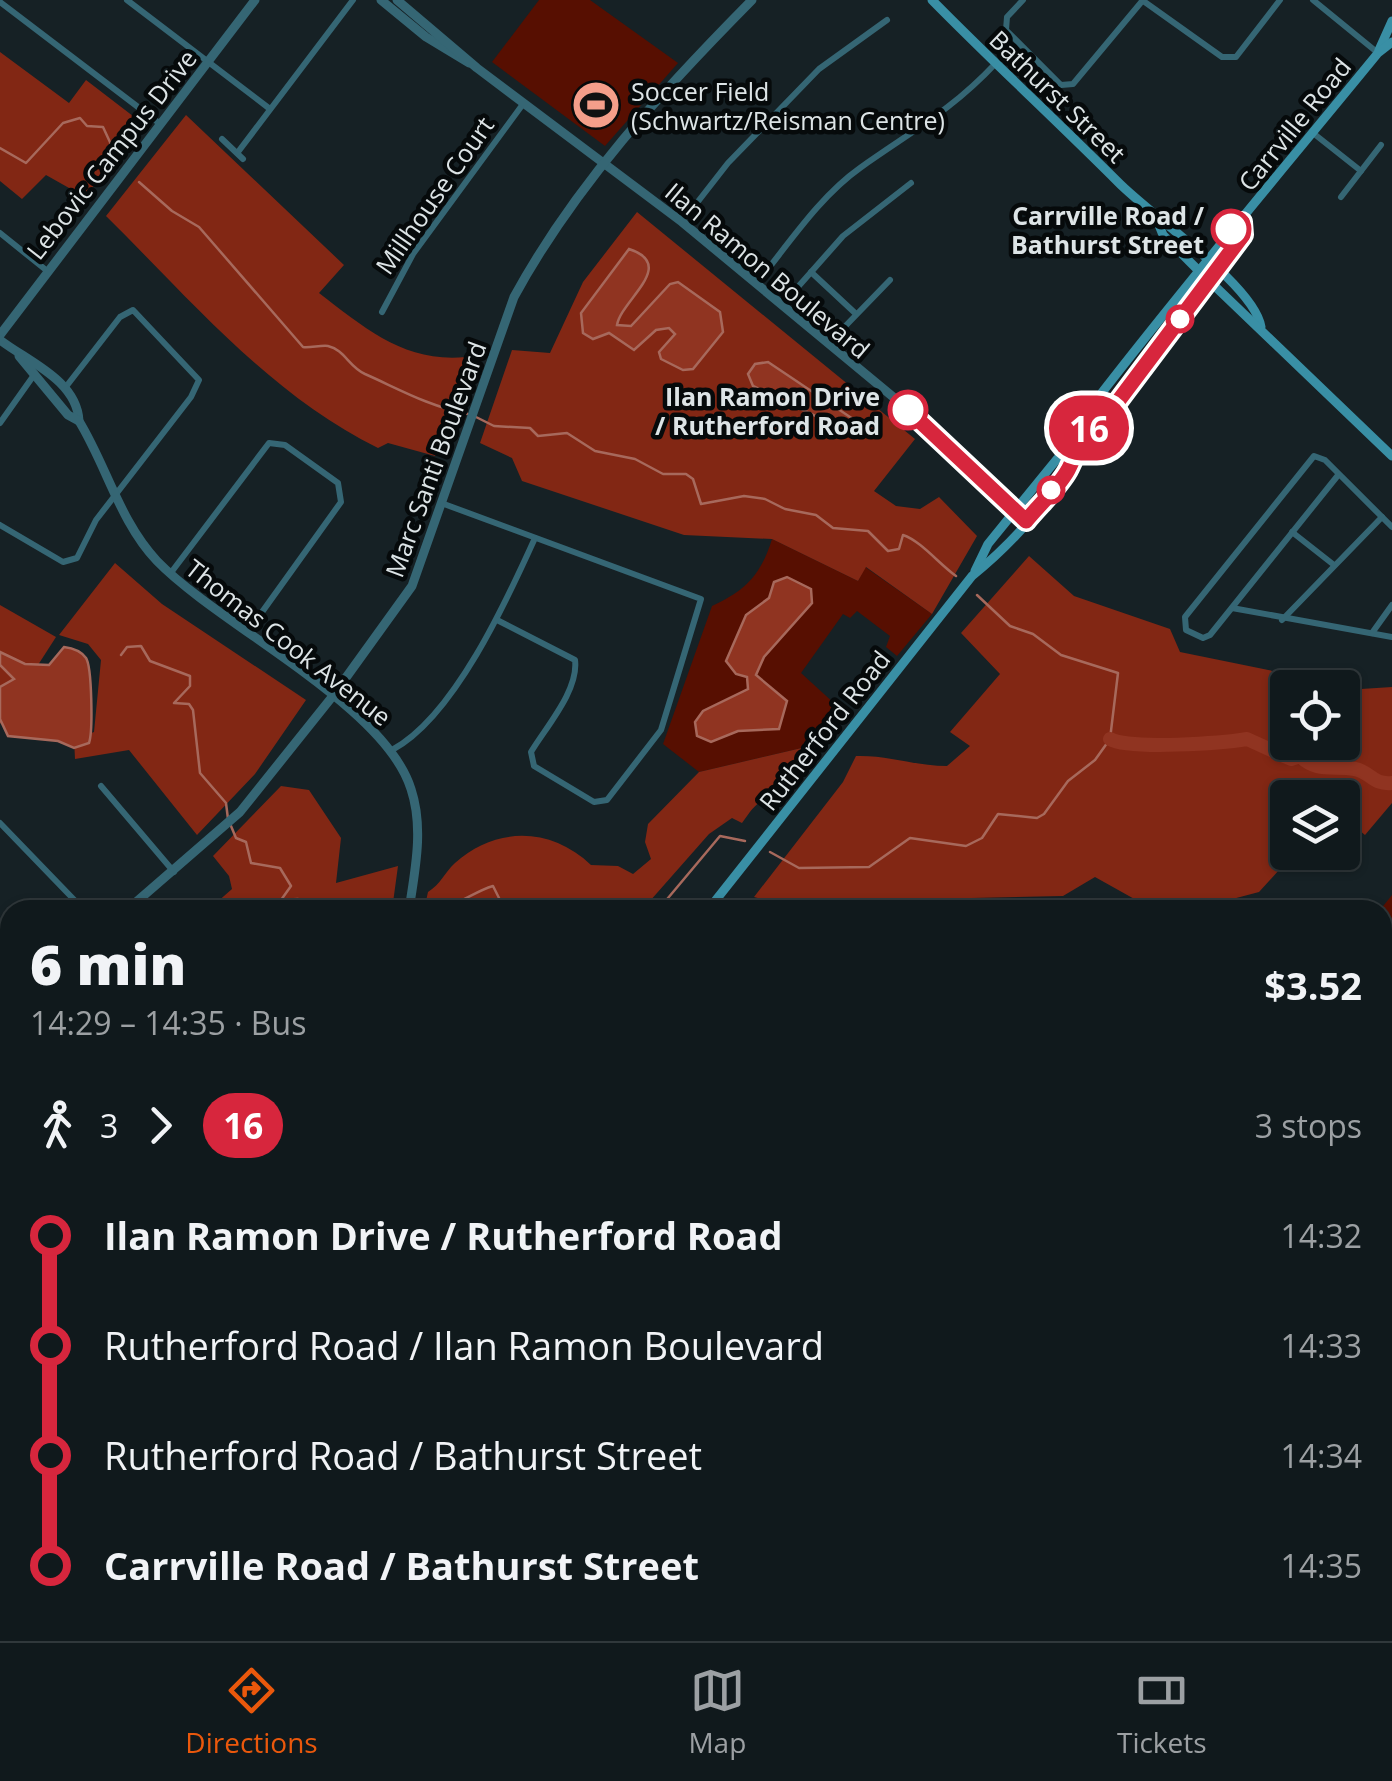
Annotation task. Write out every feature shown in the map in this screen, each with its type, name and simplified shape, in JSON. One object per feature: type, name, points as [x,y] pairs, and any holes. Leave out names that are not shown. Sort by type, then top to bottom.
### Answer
[{"type":"main road","name":"Bathurst Street","points":[[932,0],[1158,220],[1218,270],[1259,314],[1262,327]]},
{"type":"main road","name":"Carrville Road","points":[[1378,53],[1392,20]]},
{"type":"main road","name":"Carrville Road","points":[[1198,270],[1242,222],[1378,53],[1392,42]]},
{"type":"main road","name":"Bathurst Street","points":[[1158,220],[1163,234],[1198,270],[1250,322],[1262,327],[1392,456]]},
{"type":"main road","name":"Carrville Road","points":[[1218,270],[1243,235],[1242,222]]},
{"type":"main road","name":"Rutherford Road","points":[[1097,417],[1097,399],[1198,270]]},
{"type":"main road","name":"Rutherford Road","points":[[716,900],[972,576],[988,544],[1057,459],[1074,448],[1097,417],[1110,412],[1218,270]]},
{"type":"main road","name":"Rutherford Road","points":[[972,576],[998,555],[1068,469],[1074,448]]},
{"type":"street","points":[[127,0],[270,109]]},
{"type":"street","name":"Lebovic Campus Drive","points":[[0,337],[46,270],[254,0]]},
{"type":"street","points":[[222,139],[240,156],[270,109],[353,0]]},
{"type":"street","name":"Ilan Ramon Boulevard","points":[[382,0],[426,37],[472,64]]},
{"type":"street","name":"Ilan Ramon Boulevard","points":[[397,0],[522,104],[682,222],[926,425],[1026,521]]},
{"type":"street","name":"Marc Santi Boulevard","points":[[140,900],[175,872],[254,793],[332,698],[412,586],[514,297],[532,263],[661,93],[752,0]]},
{"type":"street","points":[[1022,0],[1007,16],[1006,30],[1061,85],[1073,84],[1142,0],[1222,57],[1236,57],[1280,0]]},
{"type":"street","points":[[1313,0],[1378,53]]},
{"type":"street","points":[[0,2],[160,123]]},
{"type":"street","points":[[682,222],[728,163],[808,80],[887,20]]},
{"type":"street","points":[[755,285],[832,193],[859,169],[936,120],[996,63]]},
{"type":"street","name":"Millhouse Court","points":[[382,312],[413,254],[522,104]]},
{"type":"street","points":[[1313,133],[1361,171]]},
{"type":"street","points":[[1340,197],[1381,144]]},
{"type":"street","points":[[797,288],[855,226],[911,183]]},
{"type":"street","points":[[0,234],[46,270]]},
{"type":"street","points":[[811,272],[856,313]]},
{"type":"street","points":[[828,345],[890,280]]},
{"type":"street","points":[[0,526],[68,563],[79,556],[96,520],[191,397],[197,375],[133,310],[120,317],[64,389]]},
{"type":"street","name":"Thomas Cook Avenue","points":[[0,337],[79,422],[143,544],[170,574],[332,698],[392,750],[415,805],[418,838],[411,900]]},
{"type":"street","name":"Thomas Cook Avenue","points":[[19,356],[29,357],[64,389],[78,410],[79,422]]},
{"type":"street","points":[[0,423],[34,376]]},
{"type":"street","points":[[170,574],[269,443],[286,444],[338,483],[342,502],[246,634]]},
{"type":"street","points":[[1339,474],[1232,608],[1203,638],[1186,630],[1185,617],[1314,456],[1339,474],[1392,527]]},
{"type":"street","points":[[444,504],[702,599],[661,730],[607,800],[594,802],[534,766],[531,752],[568,691],[576,671],[575,660],[497,620]]},
{"type":"street","points":[[1282,620],[1382,517]]},
{"type":"street","points":[[1292,532],[1334,566]]},
{"type":"street","points":[[392,750],[425,722],[497,620],[534,538]]},
{"type":"street","points":[[1372,632],[1392,605]]},
{"type":"street","points":[[1232,608],[1282,620],[1392,636]]},
{"type":"street","points":[[101,786],[175,872]]},
{"type":"street","points":[[0,823],[74,900]]},
{"type":"shaded area","name":"Soccer Field (Schwartz/Reisman Centre)","points":[[539,0],[590,0],[678,63],[605,146],[492,62]]},
{"type":"shaded area","points":[[0,52],[69,103],[86,80],[142,123],[85,197],[46,175],[22,199],[0,181]]},
{"type":"shaded area","points":[[186,115],[344,265],[319,293],[393,344],[433,356],[480,355],[435,456],[388,443],[378,448],[302,401],[200,312],[106,216]]},
{"type":"shaded area","points":[[637,212],[915,439],[874,491],[896,506],[920,509],[939,497],[977,536],[932,614],[866,567],[858,581],[772,539],[684,535],[522,481],[512,458],[480,443],[512,350],[550,353],[583,282]]},
{"type":"shaded area","points":[[629,249],[643,256],[648,273],[617,325],[631,326],[670,284],[678,282],[720,312],[723,332],[693,369],[683,370],[661,359],[659,352],[675,334],[669,328],[656,330],[634,350],[609,333],[593,339],[583,333],[581,313]]},
{"type":"shaded area","points":[[768,362],[862,425],[865,432],[826,421],[753,386],[748,374],[755,364]]},
{"type":"shaded area","points":[[772,539],[858,581],[865,567],[932,614],[897,656],[886,647],[890,636],[857,611],[850,618],[843,614],[801,673],[847,715],[823,743],[699,772],[663,744],[712,606],[750,580],[763,563]]},
{"type":"shaded area","points":[[1029,556],[1074,596],[1170,629],[1180,652],[1270,670],[1270,760],[1360,760],[1360,689],[1392,687],[1392,803],[1365,835],[1360,831],[1360,780],[1270,780],[1270,870],[1279,870],[1259,892],[1229,900],[1136,900],[1095,877],[1063,896],[964,900],[754,897],[843,782],[856,756],[947,766],[970,746],[950,732],[1000,674],[961,633]]},
{"type":"shaded area","points":[[115,563],[162,604],[306,700],[255,774],[197,835],[129,750],[75,759],[74,739],[94,732],[101,660],[88,644],[59,635]]},
{"type":"shaded area","points":[[787,577],[811,589],[812,603],[764,657],[756,675],[787,701],[779,729],[738,731],[711,742],[697,736],[695,722],[703,711],[748,689],[747,677],[736,674],[726,661],[746,615],[769,598],[774,582]]},
{"type":"shaded area","points":[[0,605],[56,637],[0,724]]},
{"type":"shaded area","points":[[64,647],[82,653],[88,664],[89,743],[74,748],[58,741],[8,736],[0,719],[0,687],[14,679],[0,665],[0,652],[25,664],[49,665]]},
{"type":"shaded area","points":[[823,743],[801,757],[779,799],[762,801],[742,823],[732,818],[709,834],[651,900],[426,900],[428,892],[455,863],[488,842],[506,837],[559,843],[591,865],[618,866],[633,874],[651,859],[645,842],[648,824],[699,772]]},
{"type":"shaded area","points":[[281,786],[309,790],[341,838],[336,883],[398,866],[393,900],[219,900],[232,889],[229,876],[213,856]]},
{"type":"waterway","points":[[0,148],[26,163],[63,123],[80,118],[87,126],[103,127],[115,153]]},
{"type":"waterway","points":[[139,182],[172,211],[199,227],[303,347],[334,348],[365,374],[427,402],[468,414]]},
{"type":"waterway","points":[[476,417],[494,426],[530,428],[538,436],[567,433],[595,451],[635,459],[663,474],[686,474],[693,479],[701,504],[744,496],[765,499],[785,509],[816,515],[833,528],[868,531],[888,551],[899,549],[903,535],[956,576]]},
{"type":"waterway","points":[[770,852],[799,868],[869,867],[910,838],[966,846],[982,838],[998,814],[1037,818],[1044,814],[1068,781],[1095,760],[1110,739],[1118,673],[1061,655],[1033,634],[1010,626],[977,595]]},
{"type":"waterway","points":[[121,655],[127,647],[141,646],[150,661],[190,676],[190,686],[174,703],[189,704],[193,710],[200,773],[226,803],[228,819]]},
{"type":"waterway","points":[[1110,739],[1156,745],[1247,739],[1291,759],[1300,756],[1319,767],[1355,769],[1380,782],[1392,783]]},
{"type":"waterway","points":[[231,826],[236,838],[246,842],[251,863],[280,868],[291,886],[281,900]]},
{"type":"waterway","points":[[666,900],[720,836],[745,841]]},
{"type":"waterway","points":[[461,900],[493,886],[500,900]]},
{"type":"waterway","points":[[281,900],[299,900]]},
{"type":"bus line","name":"16","points":[[908,410],[1026,521],[1068,469],[1074,448],[1097,417],[1110,412],[1243,235],[1242,222],[1231,229]]},
{"type":"place","name":"Soccer Field (Schwartz/Reisman Centre)","points":[[596,105]]},
{"type":"place","name":"Carrville Road / Bathurst Street","points":[[1231,229]]},
{"type":"place","name":"Ilan Ramon Drive / Rutherford Road","points":[[908,410]]}]
